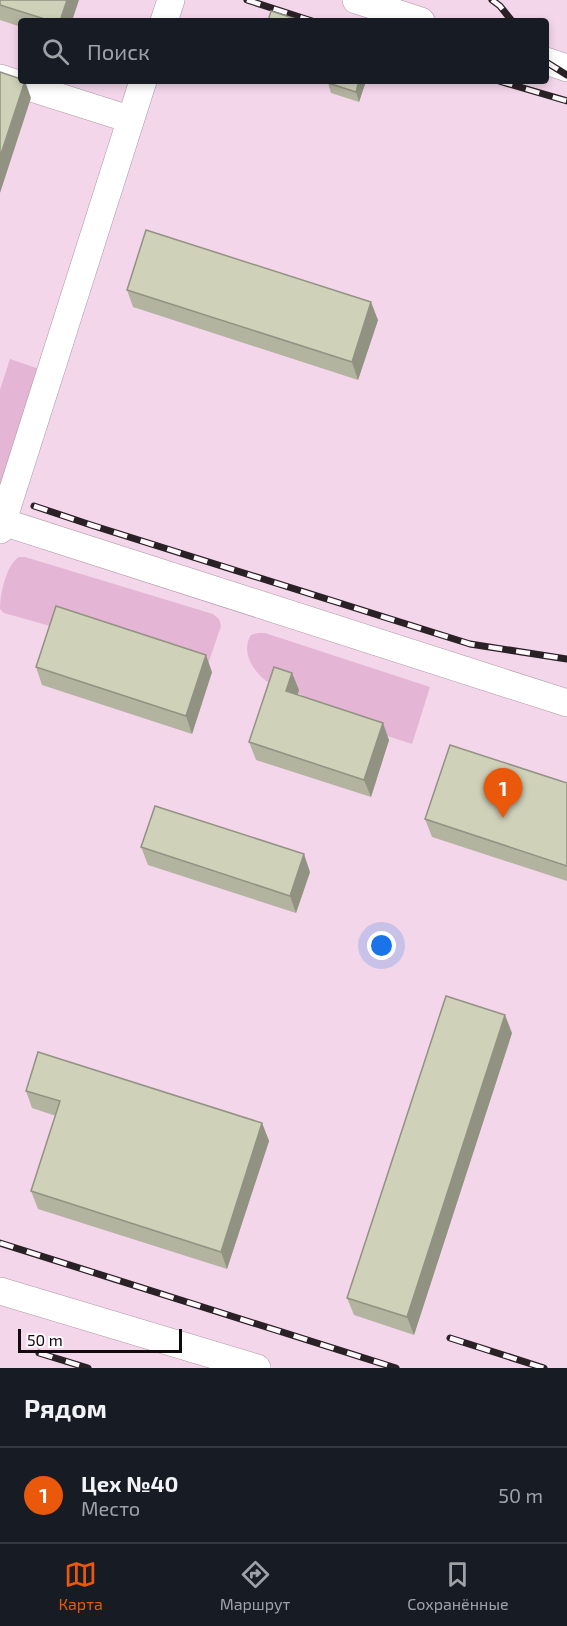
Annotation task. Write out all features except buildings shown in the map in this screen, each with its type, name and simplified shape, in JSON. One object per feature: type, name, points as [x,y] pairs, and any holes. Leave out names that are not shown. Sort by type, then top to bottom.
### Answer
[{"type":"lane","points":[[165,18],[171,0]]},
{"type":"lane","points":[[356,0],[412,18]]},
{"type":"lane","points":[[549,63],[567,68]]},
{"type":"lane","points":[[0,78],[18,84]]},
{"type":"lane","points":[[19,84],[129,119]]},
{"type":"lane","points":[[141,84],[1,524],[567,702]]},
{"type":"lane","points":[[0,1291],[257,1368]]},
{"type":"shaded area","points":[[0,0],[567,0],[567,1368],[0,1368]]},
{"type":"shaded area","points":[[10,359],[42,370],[0,491],[0,390]]},
{"type":"shaded area","points":[[19,557],[213,614],[219,619],[221,626],[206,670],[4,613],[0,609],[5,580],[14,561]]},
{"type":"shaded area","points":[[265,633],[430,687],[412,744],[299,707],[303,695],[268,682],[252,665],[247,650],[248,642],[251,635]]},
{"type":"railway","points":[[247,0],[303,18]]},
{"type":"railway","points":[[492,0],[510,18]]},
{"type":"railway","points":[[549,64],[567,75]]},
{"type":"railway","points":[[509,84],[567,101]]},
{"type":"railway","points":[[34,506],[470,644],[567,659]]},
{"type":"railway","points":[[0,1243],[396,1368]]},
{"type":"railway","points":[[450,1338],[544,1368]]},
{"type":"railway","points":[[39,1353],[88,1368]]},
{"type":"place","name":"Цех №40","points":[[503,818]]}]
